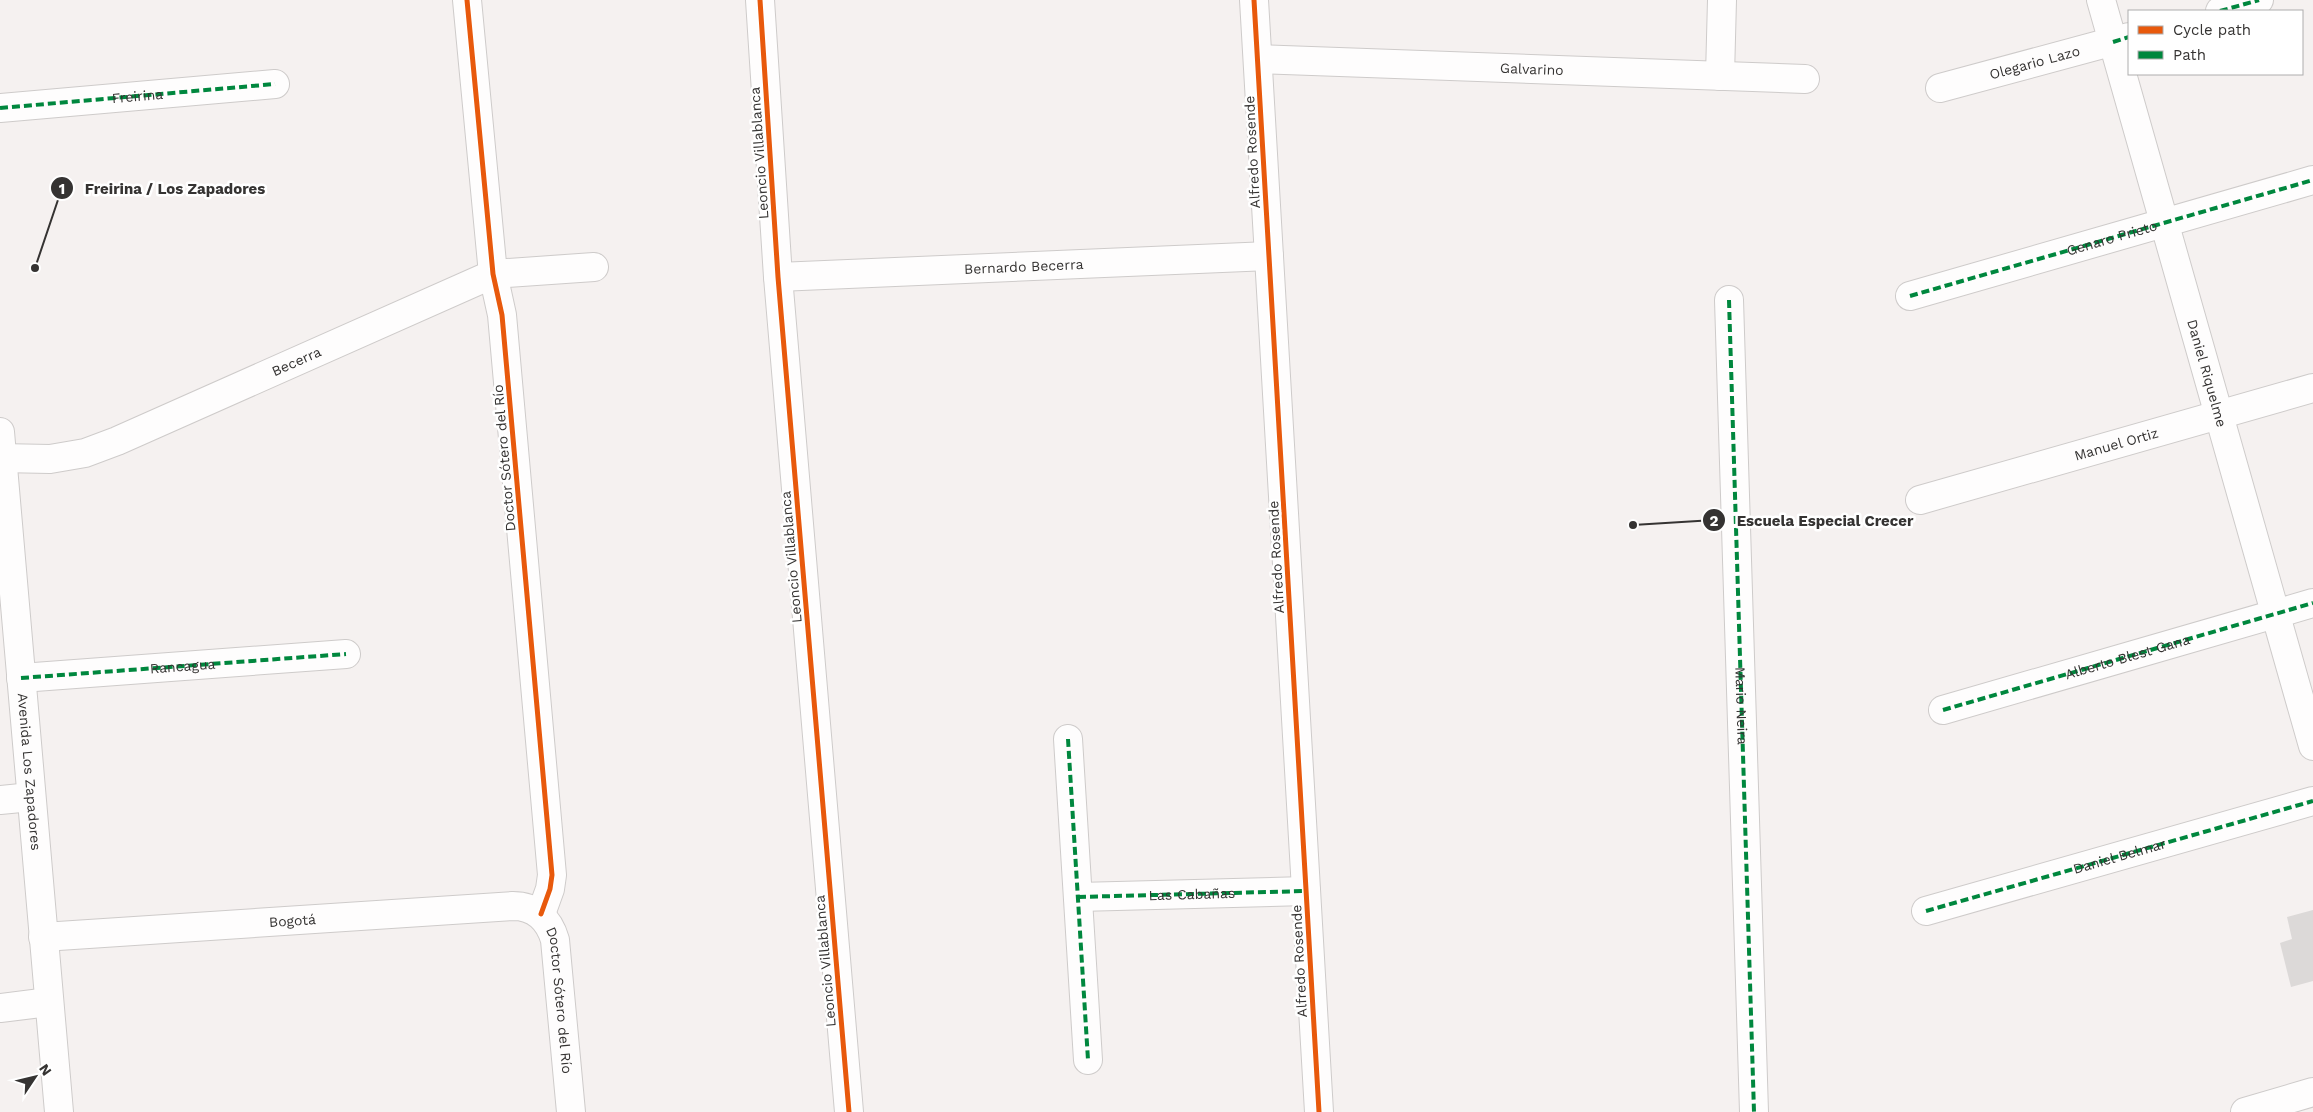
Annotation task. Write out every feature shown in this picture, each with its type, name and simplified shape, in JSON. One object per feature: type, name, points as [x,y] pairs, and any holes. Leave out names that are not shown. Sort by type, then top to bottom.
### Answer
[{"type":"street","name":"Doctor Sótero del Río","points":[[467,0],[493,274],[502,315],[552,875],[550,889],[540,914],[552,930],[555,940],[571,1112]]},
{"type":"street","name":"Leoncio Villablanca","points":[[760,0],[778,277],[849,1112]]},
{"type":"street","name":"Alfredo Rosende","points":[[1254,0],[1319,1112]]},
{"type":"street","points":[[1720,76],[1722,0]]},
{"type":"street","name":"Daniel Riquelme","points":[[2101,0],[2121,40],[2128,70]]},
{"type":"street","points":[[2224,10],[2260,0]]},
{"type":"street","name":"Olegario Lazo","points":[[1940,88],[2121,40]]},
{"type":"street","name":"Galvarino","points":[[1258,58],[1805,79]]},
{"type":"street","name":"Daniel Riquelme","points":[[2129,75],[2164,223],[2313,746]]},
{"type":"street","name":"Freirina","points":[[0,108],[274,84]]},
{"type":"street","name":"Genaro Prieto","points":[[1910,296],[2313,180]]},
{"type":"street","name":"Bernardo Becerra","points":[[778,277],[1269,256]]},
{"type":"street","name":"Becerra","points":[[1,449],[50,459],[85,452],[118,441],[493,274],[594,267]]},
{"type":"street","name":"Mario Neira","points":[[1729,300],[1754,1112]]},
{"type":"street","name":"Manuel Ortiz","points":[[1920,500],[2313,388]]},
{"type":"street","name":"Avenida Los Zapadores","points":[[1,449],[58,1112]]},
{"type":"street","name":"Alberto Blest Gana","points":[[1943,710],[2313,603]]},
{"type":"street","name":"Rancagua","points":[[21,678],[346,654]]},
{"type":"street","points":[[1068,739],[1088,1060]]},
{"type":"street","points":[[0,800],[31,797]]},
{"type":"street","name":"Daniel Belmar","points":[[1926,911],[2313,800]]},
{"type":"street","name":"Las Cabañas","points":[[1078,897],[1306,891]]},
{"type":"street","name":"Bogotá","points":[[43,937],[512,906],[522,906],[540,914]]},
{"type":"street","points":[[0,1008],[49,1002]]},
{"type":"street","points":[[2245,1112],[2313,1092]]},
{"type":"building","points":[[2313,910],[2313,981],[2291,987],[2280,943],[2292,939],[2287,917]]},
{"type":"marked path","points":[[2224,10],[2259,0]]},
{"type":"marked path","points":[[2113,42],[2128,37]]},
{"type":"marked path","points":[[0,108],[275,84]]},
{"type":"marked path","points":[[1910,296],[2313,180]]},
{"type":"marked path","points":[[1729,300],[1754,1112]]},
{"type":"marked path","points":[[1943,710],[2313,603]]},
{"type":"marked path","points":[[21,678],[346,654]]},
{"type":"marked path","points":[[1068,739],[1088,1060]]},
{"type":"marked path","points":[[1926,911],[2313,801]]},
{"type":"marked path","points":[[1078,897],[1306,891]]},
{"type":"cycle path","points":[[467,0],[493,274],[502,315],[552,875],[550,889],[541,914]]},
{"type":"cycle path","points":[[760,0],[778,277],[849,1112]]},
{"type":"cycle path","points":[[1254,0],[1319,1112]]},
{"type":"place","name":"Freirina / Los Zapadores","points":[[35,268]]},
{"type":"place","name":"Escuela Especial Crecer","points":[[1633,525]]}]
